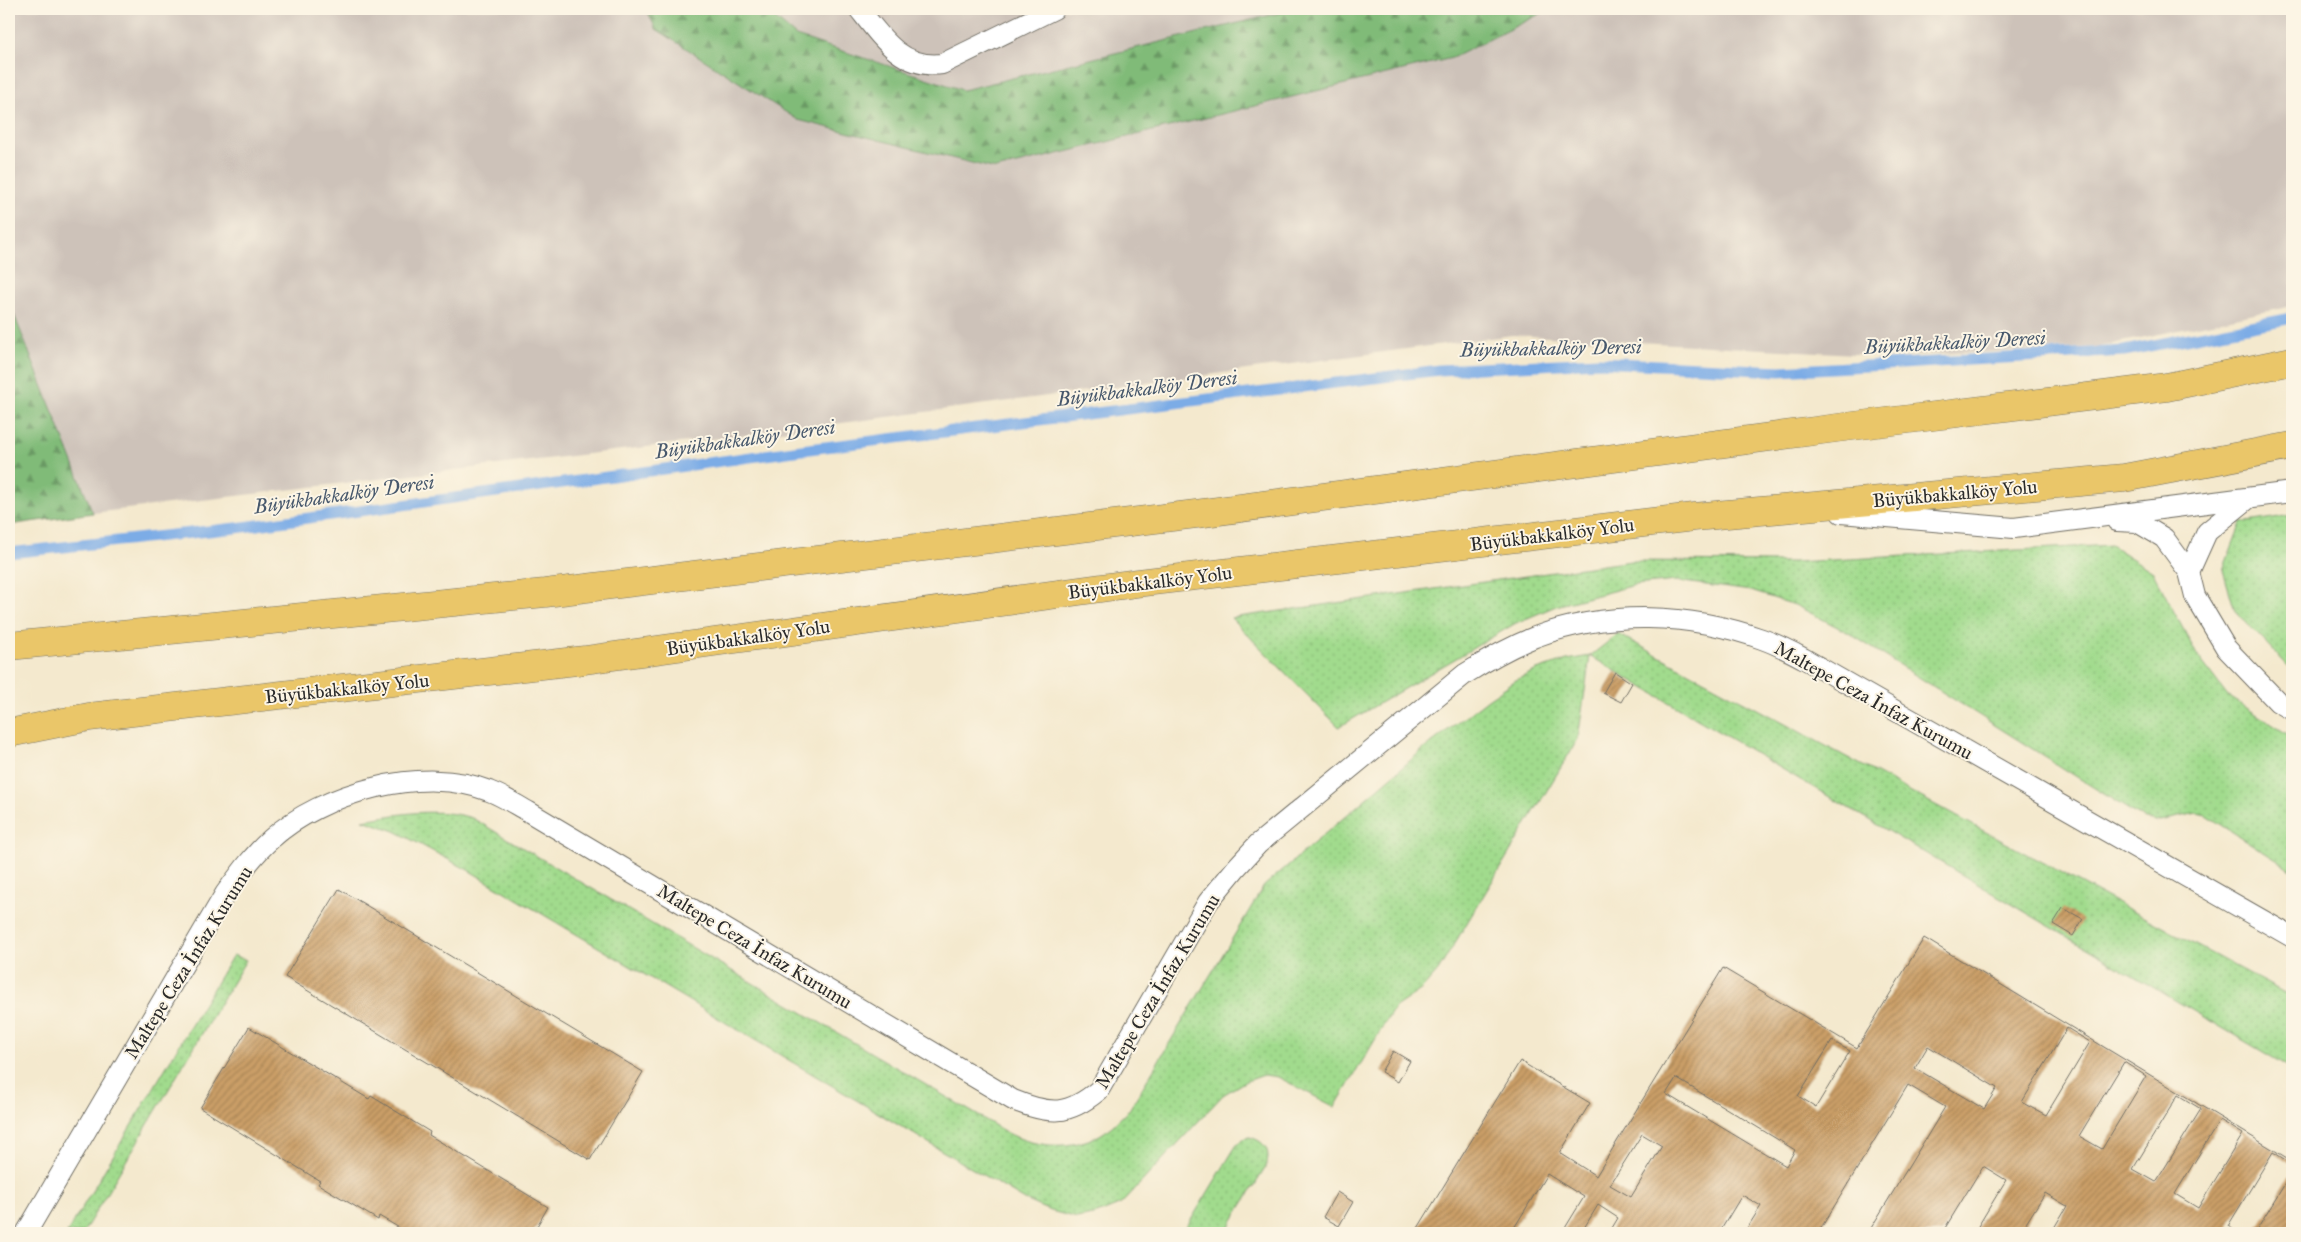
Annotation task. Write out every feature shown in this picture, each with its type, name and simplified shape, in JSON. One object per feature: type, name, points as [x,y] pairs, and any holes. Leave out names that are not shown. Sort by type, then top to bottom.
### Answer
[{"type":"highway","points":[[9,646],[546,593],[1196,514],[1827,429],[2167,387],[2292,361]]},
{"type":"highway","name":"Büyükbakkalköy Yolu","points":[[9,733],[89,717],[575,662],[1147,582],[1694,517],[2124,478],[2292,446]]},
{"type":"lane","points":[[859,9],[880,36],[908,60],[931,65],[942,64],[1054,9]]},
{"type":"lane","points":[[1792,508],[2014,528],[2292,492]]},
{"type":"lane","points":[[2189,572],[2207,532],[2249,498]]},
{"type":"lane","points":[[2084,519],[2137,522],[2164,538],[2189,572],[2195,596],[2226,648],[2278,702],[2292,710]]},
{"type":"lane","name":"Maltepe Ceza İnfaz Kurumu","points":[[26,1233],[225,894],[248,863],[271,838],[300,818],[340,797],[374,787],[416,781],[451,782],[488,790],[529,812],[1013,1100],[1037,1110],[1061,1112],[1082,1104],[1099,1090],[1208,902],[1258,844],[1465,674],[1497,655],[1535,637],[1570,626],[1605,621],[1646,617],[1687,619],[1726,627],[1764,639],[1803,658],[2292,937]]},
{"type":"shaded area","points":[[9,9],[646,9],[656,29],[798,120],[1452,58],[1550,9],[2292,9],[2292,306],[2098,347],[1890,356],[1513,335],[781,431],[93,513],[9,302]]},
{"type":"shaded area","points":[[764,9],[1296,9],[963,90],[796,36]]},
{"type":"green space","points":[[646,9],[764,9],[796,36],[963,90],[1296,9],[1550,9],[1452,58],[996,169],[798,120],[656,29]]},
{"type":"green space","points":[[9,302],[93,513],[9,525]]},
{"type":"green space","points":[[2292,515],[2292,670],[2235,611],[2223,570],[2241,523]]},
{"type":"green space","points":[[2111,545],[2153,572],[2197,655],[2228,696],[2292,737],[2292,870],[2206,815],[2197,813],[2156,822],[2142,818],[1847,632],[1795,605],[1751,591],[1676,581],[1635,585],[1556,606],[1516,623],[1339,727],[1231,618],[1631,561],[1793,562]]},
{"type":"green space","points":[[1618,634],[2292,997],[2292,1069],[1590,656]]},
{"type":"green space","points":[[1590,656],[1578,739],[1438,971],[1422,989],[1394,1008],[1335,1107],[1278,1077],[1264,1075],[1244,1082],[1223,1095],[1121,1204],[1097,1214],[1077,1218],[1051,1211],[1025,1200],[468,870],[395,831],[363,820],[431,812],[472,818],[1006,1132],[1039,1144],[1074,1144],[1101,1134],[1129,1110],[1264,886],[1426,747],[1488,699],[1516,680],[1537,670],[1567,660]]},
{"type":"green space","points":[[233,955],[246,960],[83,1233],[67,1233]]},
{"type":"green space","points":[[1250,1137],[1263,1144],[1266,1148],[1268,1156],[1266,1167],[1225,1233],[1183,1233],[1236,1146],[1242,1139]]},
{"type":"building","points":[[1615,672],[1632,683],[1621,702],[1603,693]]},
{"type":"building","points":[[339,889],[643,1072],[590,1160],[285,977]]},
{"type":"building","points":[[2063,908],[2083,919],[2073,936],[2053,924]]},
{"type":"building","points":[[1924,938],[2292,1161],[2292,1164],[2273,1152],[2228,1226],[2239,1233],[2051,1233],[2067,1206],[2045,1193],[2020,1233],[1974,1233],[2006,1180],[1983,1166],[1942,1233],[1868,1233],[1945,1107],[1908,1085],[1818,1233],[1744,1233],[1761,1206],[1742,1195],[1719,1233],[1609,1233],[1618,1218],[1598,1205],[1581,1233],[1562,1233],[1584,1197],[1547,1174],[1511,1233],[1415,1233],[1520,1061],[1590,1103],[1560,1153],[1596,1176],[1723,968],[1857,1048]],"holes":[[[2067,1028],[2090,1042],[2046,1115],[2022,1102]],[[1832,1041],[1850,1051],[1816,1107],[1798,1096]],[[1928,1046],[1997,1088],[1984,1109],[1915,1068]],[[2124,1062],[2146,1076],[2102,1149],[2079,1136]],[[1676,1078],[1795,1150],[1786,1166],[1666,1094]],[[2178,1095],[2201,1109],[2156,1182],[2133,1169]],[[2220,1120],[2243,1134],[2198,1208],[2175,1194]],[[1642,1134],[1662,1146],[1631,1197],[1610,1185]]]},
{"type":"building","points":[[249,1027],[369,1099],[371,1096],[430,1132],[429,1135],[548,1207],[533,1233],[408,1233],[379,1216],[378,1220],[318,1184],[320,1181],[200,1108]]},
{"type":"building","points":[[1393,1051],[1410,1061],[1398,1082],[1381,1072]]},
{"type":"building","points":[[2292,1172],[2292,1233],[2255,1233]]},
{"type":"building","points":[[1337,1192],[1353,1202],[1339,1226],[1323,1217]]},
{"type":"waterway","name":"Büyükbakkalköy Deresi","points":[[9,553],[236,528],[809,449],[1439,370],[1598,362],[1780,371],[2124,351],[2292,318]]}]
